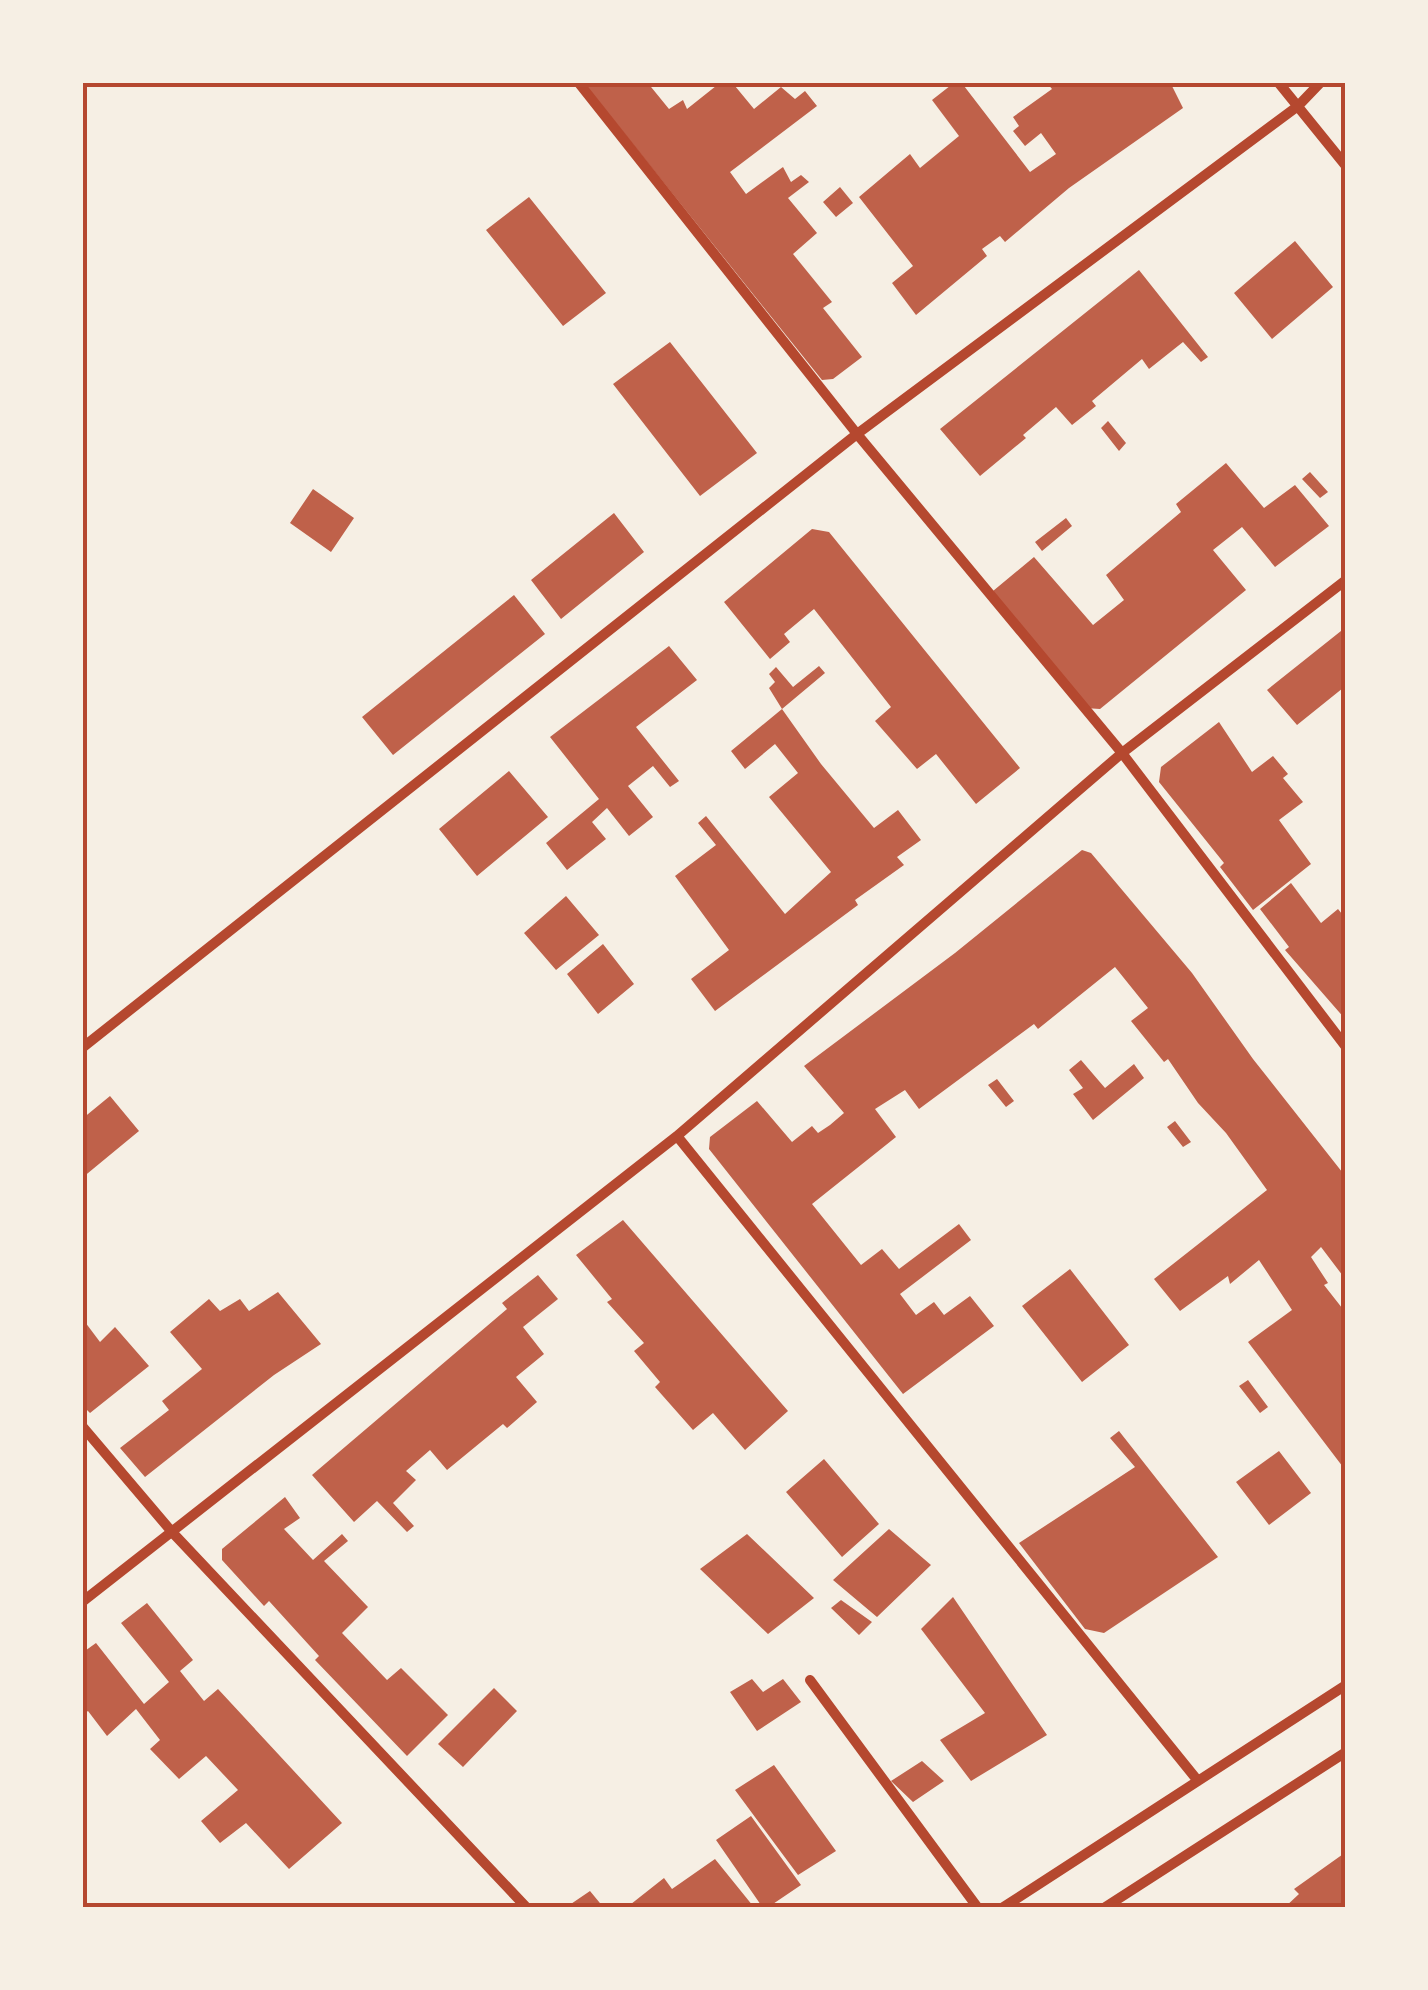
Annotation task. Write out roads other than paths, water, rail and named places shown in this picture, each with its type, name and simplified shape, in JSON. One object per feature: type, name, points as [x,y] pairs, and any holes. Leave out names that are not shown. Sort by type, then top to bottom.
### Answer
[{"type":"street","points":[[578,82],[857,434],[1122,753],[1346,1047]]},
{"type":"street","points":[[1278,82],[1346,166]]},
{"type":"street","points":[[82,1048],[857,434],[1298,106],[1321,82]]},
{"type":"street","points":[[82,1602],[677,1136],[1122,753],[1346,580]]},
{"type":"street","points":[[677,1136],[1198,1781]]},
{"type":"street","points":[[82,1426],[172,1532],[528,1908]]},
{"type":"street","points":[[810,1680],[978,1908]]},
{"type":"street","points":[[1002,1908],[1346,1685]]},
{"type":"street","points":[[1104,1908],[1346,1752]]}]
